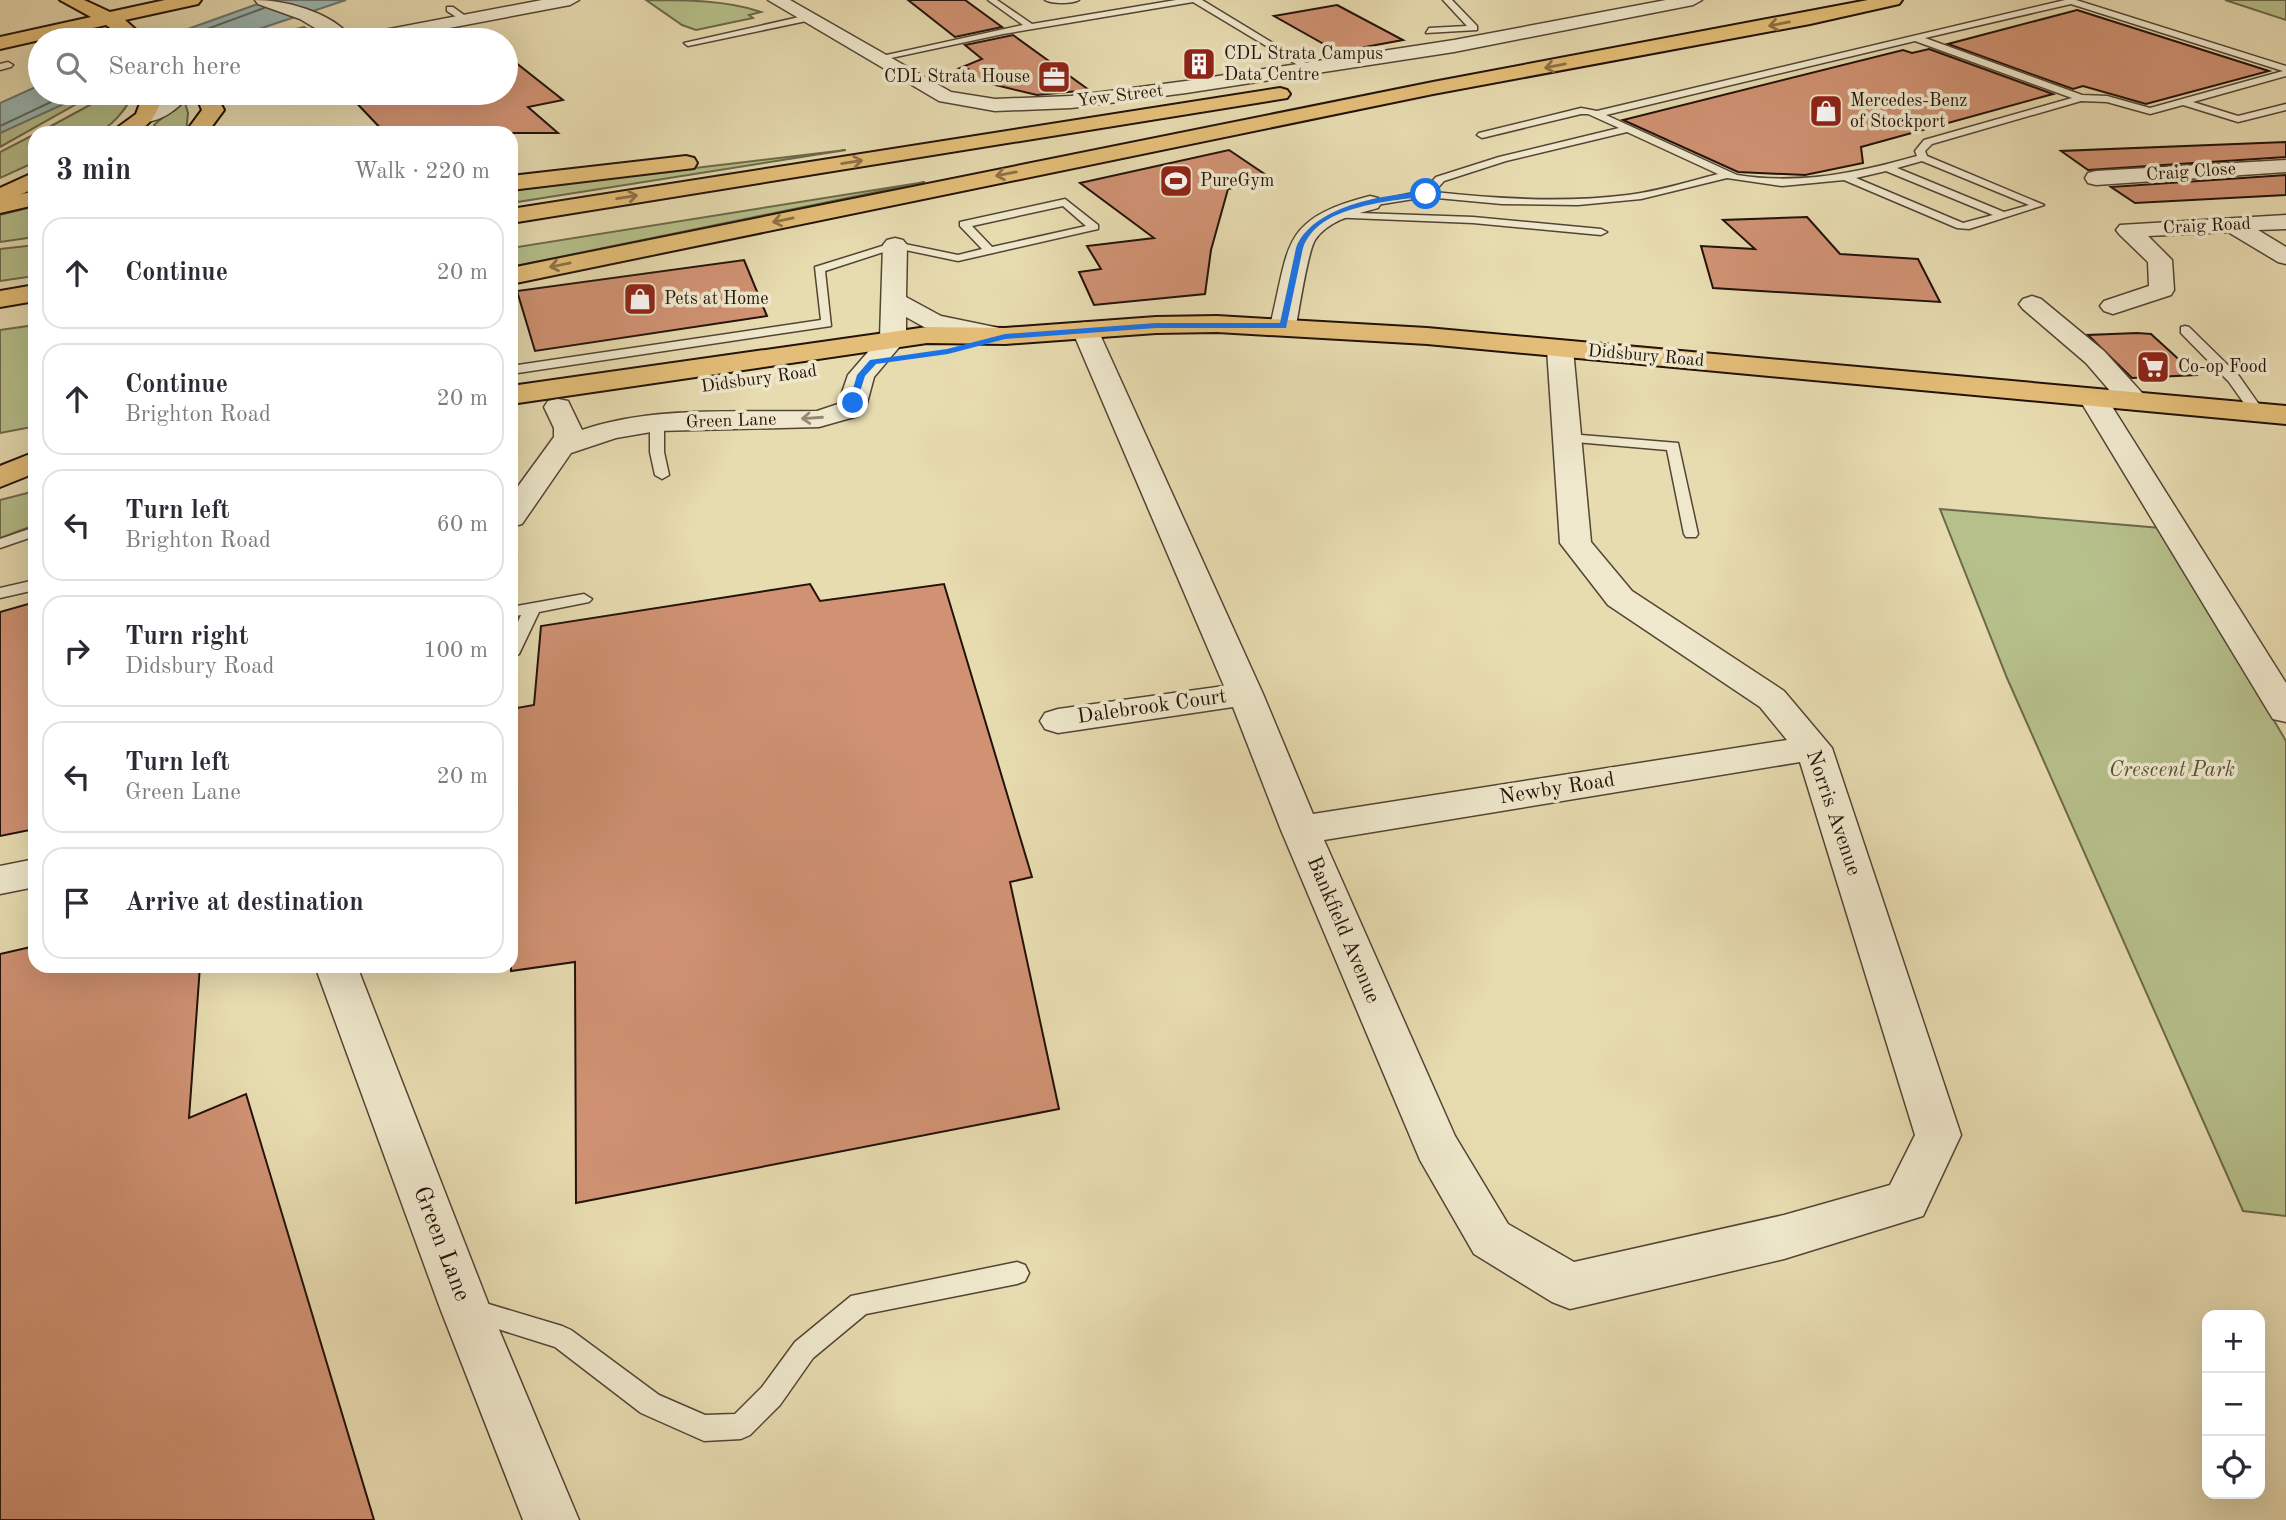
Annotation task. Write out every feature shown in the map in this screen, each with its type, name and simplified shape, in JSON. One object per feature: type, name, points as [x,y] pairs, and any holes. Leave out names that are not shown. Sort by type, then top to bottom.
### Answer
[{"type":"main road","points":[[69,0],[121,28]]},
{"type":"main road","points":[[74,28],[101,15],[146,0]]},
{"type":"main road","points":[[101,15],[191,0]]},
{"type":"main road","points":[[137,28],[153,13],[191,0]]},
{"type":"main road","points":[[518,215],[1425,80],[1797,21],[1893,0]]},
{"type":"main road","points":[[518,274],[1747,10]]},
{"type":"main road","points":[[0,43],[28,37]]},
{"type":"main road","points":[[783,152],[1425,80]]},
{"type":"main road","points":[[518,235],[1425,80]]},
{"type":"main road","points":[[132,126],[145,117],[150,105]]},
{"type":"main road","points":[[201,126],[215,105]]},
{"type":"main road","points":[[518,182],[702,161]]},
{"type":"main road","points":[[0,197],[28,183]]},
{"type":"main road","points":[[0,206],[28,200]]},
{"type":"main road","points":[[0,299],[28,294]]},
{"type":"main road","points":[[0,319],[28,314]]},
{"type":"main road","name":"Didsbury Road","points":[[518,394],[927,335],[1005,336],[1181,325],[1283,326],[2286,415]]},
{"type":"main road","name":"Didsbury Road","points":[[518,413],[948,352],[1005,336]]},
{"type":"main road","points":[[0,462],[28,461]]},
{"type":"main road","points":[[0,478],[28,464]]},
{"type":"street","points":[[264,0],[306,15],[331,28]]},
{"type":"street","points":[[415,28],[570,0]]},
{"type":"street","name":"Yew Street","points":[[777,0],[946,97],[995,105],[1071,102],[1309,68],[1454,46],[1693,0]]},
{"type":"street","points":[[145,117],[168,105]]},
{"type":"street","name":"Craig Close","points":[[2096,178],[2286,166]]},
{"type":"street","points":[[1283,326],[1303,239],[1314,225],[1331,215],[1370,202]]},
{"type":"street","name":"Craig Road","points":[[2113,306],[2162,290],[2160,260],[2128,230],[2286,222]]},
{"type":"street","points":[[2235,226],[2286,257]]},
{"type":"street","points":[[893,339],[896,301],[895,246]]},
{"type":"street","points":[[896,301],[933,322],[1005,336]]},
{"type":"street","points":[[2032,304],[2095,357],[2134,401]]},
{"type":"street","name":"Bankfield Avenue","points":[[1085,330],[1245,694],[1300,830],[1436,1146],[1491,1239],[1570,1286],[1784,1237]]},
{"type":"street","name":"Green Lane","points":[[561,447],[611,430],[657,423],[819,419],[833,415],[848,410],[853,403],[861,375],[893,339]]},
{"type":"street","name":"Norris Avenue","points":[[1560,349],[1576,543],[1620,598],[1772,699],[1814,748],[1938,1135],[1906,1201],[1784,1237]]},
{"type":"street","points":[[2092,397],[2286,711]]},
{"type":"street","points":[[518,508],[568,437],[568,428],[558,407]]},
{"type":"street","name":"Dalebrook Court","points":[[1058,721],[1245,694]]},
{"type":"street","name":"Newby Road","points":[[1300,830],[1814,748]]},
{"type":"street","points":[[0,880],[28,874]]},
{"type":"street","name":"Green Lane","points":[[339,973],[465,1308],[551,1520]]},
{"type":"lane","points":[[992,0],[1030,26]]},
{"type":"lane","points":[[1048,0],[1075,0]]},
{"type":"lane","points":[[877,58],[1030,26],[1194,0],[1309,68]]},
{"type":"lane","points":[[1447,0],[1474,28],[1429,31],[1454,46]]},
{"type":"lane","points":[[1596,114],[2071,1],[2286,70]]},
{"type":"lane","points":[[1103,4],[1115,12]]},
{"type":"lane","points":[[450,9],[467,20]]},
{"type":"lane","points":[[688,43],[808,18]]},
{"type":"lane","points":[[1913,37],[2081,98],[2108,99],[2150,111],[2286,70]]},
{"type":"lane","points":[[1923,158],[1920,151],[1928,142],[2081,98]]},
{"type":"lane","points":[[2183,102],[2238,119],[2286,107]]},
{"type":"lane","points":[[1482,135],[1581,111],[1596,114],[1728,175],[1753,182],[1832,181],[1923,158],[2039,205],[1961,226],[1847,178]]},
{"type":"lane","points":[[1426,194],[1440,179],[1503,159],[1627,130]]},
{"type":"lane","points":[[1887,168],[2004,216]]},
{"type":"lane","points":[[1370,202],[1426,194],[1480,201],[1609,200],[1653,193],[1728,175]]},
{"type":"lane","points":[[518,369],[827,323],[819,269],[895,246],[958,258],[1094,228],[1065,202],[964,224],[989,250]]},
{"type":"lane","points":[[1331,215],[1473,220],[1601,232]]},
{"type":"lane","points":[[2185,330],[2234,379],[2258,413]]},
{"type":"lane","points":[[657,423],[657,452],[662,475]]},
{"type":"lane","points":[[1569,438],[1673,446],[1691,534]]},
{"type":"lane","points":[[0,544],[28,534]]},
{"type":"lane","points":[[0,593],[28,587]]},
{"type":"lane","points":[[518,611],[584,599]]},
{"type":"lane","points":[[518,639],[532,609]]},
{"type":"lane","points":[[465,1308],[562,1338],[650,1404],[704,1428],[741,1426],[771,1396],[804,1350],[860,1304],[1017,1273]]},
{"type":"green space","points":[[646,0],[720,3],[761,12],[749,15],[753,18],[696,30],[682,25]]},
{"type":"green space","points":[[2225,0],[2286,0],[2286,20]]},
{"type":"green space","points":[[60,105],[75,105],[37,126],[28,126],[28,131],[0,147],[0,133]]},
{"type":"green space","points":[[90,105],[128,105],[108,126],[51,126]]},
{"type":"green space","points":[[177,105],[186,105],[187,126],[154,125]]},
{"type":"green space","points":[[28,138],[28,165],[0,178],[0,152]]},
{"type":"green space","points":[[846,150],[518,202],[518,189]]},
{"type":"green space","points":[[925,182],[518,266],[518,247]]},
{"type":"green space","points":[[28,208],[28,238],[0,242],[0,215]]},
{"type":"green space","points":[[28,246],[28,277],[0,281],[0,249]]},
{"type":"green space","points":[[28,326],[28,428],[0,433],[0,330]]},
{"type":"green space","points":[[28,493],[28,528],[0,538],[0,500]]},
{"type":"green space","name":"Crescent Park","points":[[1940,509],[2161,528],[2286,741],[2286,1216],[2243,1211],[2007,678]]},
{"type":"water","points":[[269,0],[346,0],[262,28],[191,28]]},
{"type":"water","points":[[28,90],[28,105],[62,105],[0,133],[0,103]]},
{"type":"building","points":[[908,0],[965,0],[1002,27],[955,37]]},
{"type":"building","points":[[1337,5],[1403,40],[1338,52],[1274,16]]},
{"type":"building","points":[[2077,10],[2269,71],[2146,104],[2083,86],[2073,89],[1948,44]]},
{"type":"building","points":[[1013,35],[1089,90],[1037,95],[954,75],[967,69],[960,68],[982,59],[965,45]]},
{"type":"building","name":"Mercedes-Benz of Stockport","points":[[1929,49],[2053,94],[1861,147],[1863,163],[1805,175],[1738,172],[1623,120],[1903,50],[1912,53]]},
{"type":"building","points":[[518,64],[563,100],[528,107],[558,133],[518,133],[518,126],[378,126],[358,105],[518,105]]},
{"type":"building","points":[[2286,142],[2286,157],[2088,170],[2061,151]]},
{"type":"building","points":[[1229,150],[1272,179],[1228,189],[1211,250],[1205,294],[1094,305],[1079,272],[1101,269],[1087,246],[1154,238],[1080,183]]},
{"type":"building","points":[[2286,175],[2286,195],[2135,203],[2111,187]]},
{"type":"building","points":[[1807,217],[1840,254],[1918,259],[1940,302],[1713,288],[1701,246],[1755,249],[1723,220]]},
{"type":"building","name":"Pets at Home","points":[[744,260],[767,316],[535,351],[518,291]]},
{"type":"building","points":[[2151,334],[2196,375],[2132,378],[2088,335]]},
{"type":"building","points":[[810,584],[820,601],[944,584],[1032,877],[1010,882],[1059,1109],[576,1203],[575,962],[518,970],[518,708],[534,705],[541,626]]},
{"type":"building","points":[[28,604],[28,830],[0,836],[0,612]]},
{"type":"building","points":[[28,948],[28,973],[199,973],[189,1118],[246,1094],[374,1520],[0,1520],[0,954]]},
{"type":"place","name":"CDL Strata Campus Data Centre","points":[[1199,64]]},
{"type":"place","name":"CDL Strata House","points":[[1054,77]]},
{"type":"place","name":"Mercedes-Benz of Stockport","points":[[1826,111]]},
{"type":"place","name":"PureGym","points":[[1176,181]]},
{"type":"place","name":"Pets at Home","points":[[640,299]]},
{"type":"place","name":"Co-op Food","points":[[2153,367]]},
{"type":"route","points":[[853,403],[861,375],[873,362],[948,352],[1005,336],[1156,326],[1283,326],[1300,248],[1303,239],[1314,225],[1343,210],[1370,202],[1426,194]]}]
